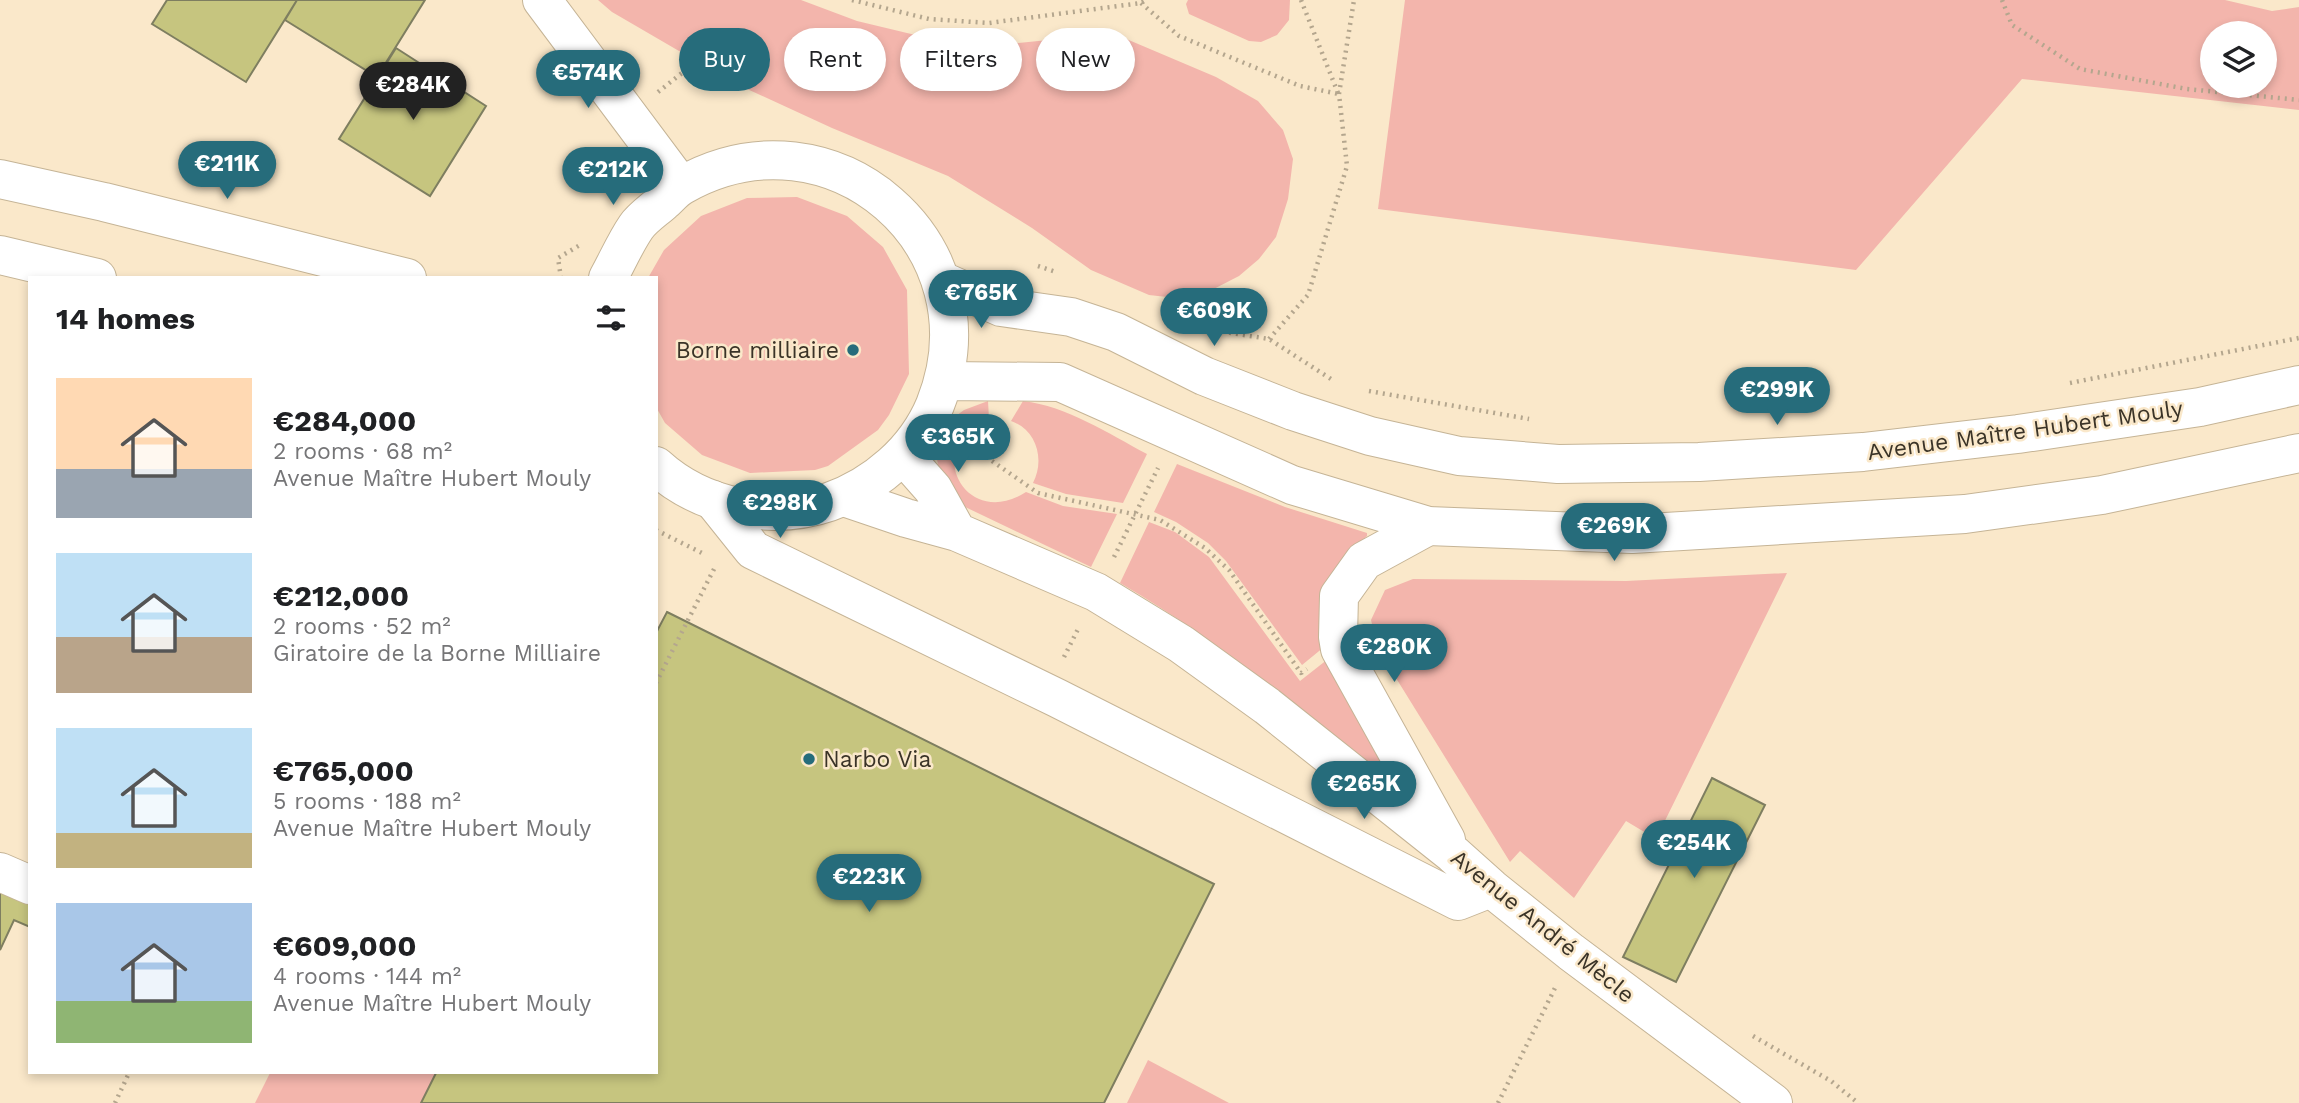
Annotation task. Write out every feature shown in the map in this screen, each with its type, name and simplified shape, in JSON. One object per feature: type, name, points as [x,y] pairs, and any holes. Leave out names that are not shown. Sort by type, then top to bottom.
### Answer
[{"type":"main road","points":[[542,0],[681,186]]},
{"type":"main road","points":[[609,276],[636,226],[681,186],[730,165],[783,160],[835,170],[882,196],[918,234],[942,281],[951,331],[944,381],[929,421],[903,455],[876,479],[844,497],[821,505],[783,510],[744,509],[713,500],[684,486],[658,467]]},
{"type":"main road","points":[[3,175],[399,276]]},
{"type":"main road","points":[[0,255],[89,276]]},
{"type":"main road","name":"Avenue Maître Hubert Mouly","points":[[942,281],[1001,307],[1071,317],[1116,332],[1203,376],[1293,411],[1370,436],[1459,456],[1558,464],[1699,461],[1863,452],[2044,430],[2200,407],[2299,386]]},
{"type":"main road","points":[[944,381],[1060,382],[1292,485],[1428,526],[1632,534],[1965,514],[2102,495],[2299,453]]},
{"type":"main road","points":[[903,455],[933,489],[957,532]]},
{"type":"main road","name":"Avenue André Mècle","points":[[844,497],[957,532],[1096,593],[1181,644],[1257,698],[1453,854],[1474,895],[1571,952],[1773,1103]]},
{"type":"main road","points":[[713,500],[753,550],[1046,694],[1474,895]]},
{"type":"main road","points":[[1428,526],[1364,561],[1339,596],[1338,637],[1340,649],[1453,854]]},
{"type":"main road","points":[[0,872],[28,884]]},
{"type":"path","points":[[852,0],[929,19],[989,23],[1143,2],[1179,36],[1300,86],[1339,94]]},
{"type":"path","points":[[1301,0],[1339,94]]},
{"type":"path","points":[[1269,339],[1308,295],[1347,166],[1339,94],[1354,0]]},
{"type":"path","points":[[2002,0],[2012,25],[2080,69],[2187,89],[2299,100]]},
{"type":"path","points":[[629,115],[679,75]]},
{"type":"path","points":[[561,276],[558,258],[586,242]]},
{"type":"path","points":[[1038,266],[1063,275]]},
{"type":"path","points":[[1175,314],[1225,332],[1269,339],[1333,380]]},
{"type":"path","points":[[1203,376],[1225,332]]},
{"type":"path","points":[[2057,386],[2299,338]]},
{"type":"path","points":[[1368,391],[1538,420]]},
{"type":"path","points":[[1046,694],[1175,432]]},
{"type":"path","points":[[658,679],[718,561]]},
{"type":"path","points":[[1498,1103],[1571,952]]},
{"type":"path","points":[[115,1103],[129,1074]]},
{"type":"shaded area","points":[[598,0],[801,0],[857,21],[900,31],[900,91],[1022,91],[1022,43],[1036,41],[1036,91],[1135,91],[1135,43],[1216,77],[1258,101],[1283,130],[1293,159],[1288,199],[1276,237],[1259,259],[1239,276],[1204,294],[1176,298],[1149,295],[1091,270],[1032,228],[948,176],[751,91],[770,91],[770,28],[679,28],[679,51],[612,12]]},
{"type":"shaded area","points":[[1188,0],[1290,0],[1289,20],[1277,35],[1261,42],[1249,41],[1189,14],[1186,4]]},
{"type":"shaded area","points":[[1405,0],[2225,0],[2272,11],[2299,7],[2299,110],[2022,79],[1856,270],[1378,209]]},
{"type":"shaded area","points":[[797,197],[847,216],[883,247],[907,290],[909,374],[889,415],[878,430],[828,466],[815,470],[750,473],[702,455],[665,423],[658,411],[658,276],[649,276],[664,250],[701,216],[747,198]]},
{"type":"shaded area","points":[[988,401],[989,419],[968,431],[957,447],[954,464],[959,480],[969,493],[985,501],[1004,501],[1026,492],[1063,506],[1117,514],[1091,567],[961,505],[939,475],[937,458],[942,435],[949,421],[964,410]]},
{"type":"shaded area","points":[[1023,401],[1072,415],[1147,454],[1123,503],[1066,494],[1033,483],[1038,465],[1036,447],[1027,431],[1011,421]]},
{"type":"shaded area","points":[[1177,464],[1285,507],[1367,533],[1349,553],[1324,647],[1302,665],[1226,561],[1208,543],[1176,522],[1154,512]]},
{"type":"shaded area","points":[[1149,522],[1175,532],[1209,557],[1300,681],[1328,659],[1389,772],[1387,776],[1383,776],[1222,650],[1120,583]]},
{"type":"shaded area","points":[[1787,573],[1656,839],[1626,821],[1574,898],[1520,851],[1510,862],[1378,649],[1371,620],[1385,590],[1413,579],[1626,581]]},
{"type":"shaded area","points":[[1148,1060],[1229,1103],[1127,1103]]},
{"type":"shaded area","points":[[270,1074],[436,1074],[421,1103],[255,1103]]},
{"type":"building","points":[[167,0],[297,0],[246,82],[152,24]]},
{"type":"building","points":[[297,0],[425,0],[377,77],[285,20]]},
{"type":"building","points":[[396,48],[486,106],[430,196],[339,139]]},
{"type":"building","name":"Narbo Via","points":[[667,612],[1214,884],[1104,1103],[421,1103],[436,1074],[658,1074],[658,629]]},
{"type":"building","points":[[1712,778],[1765,805],[1676,982],[1623,957]]},
{"type":"building","points":[[0,884],[28,893],[28,926],[14,920],[0,950]]},
{"type":"place","name":"Borne milliaire","points":[[853,350]]},
{"type":"place","name":"Narbo Via","points":[[809,759]]}]
